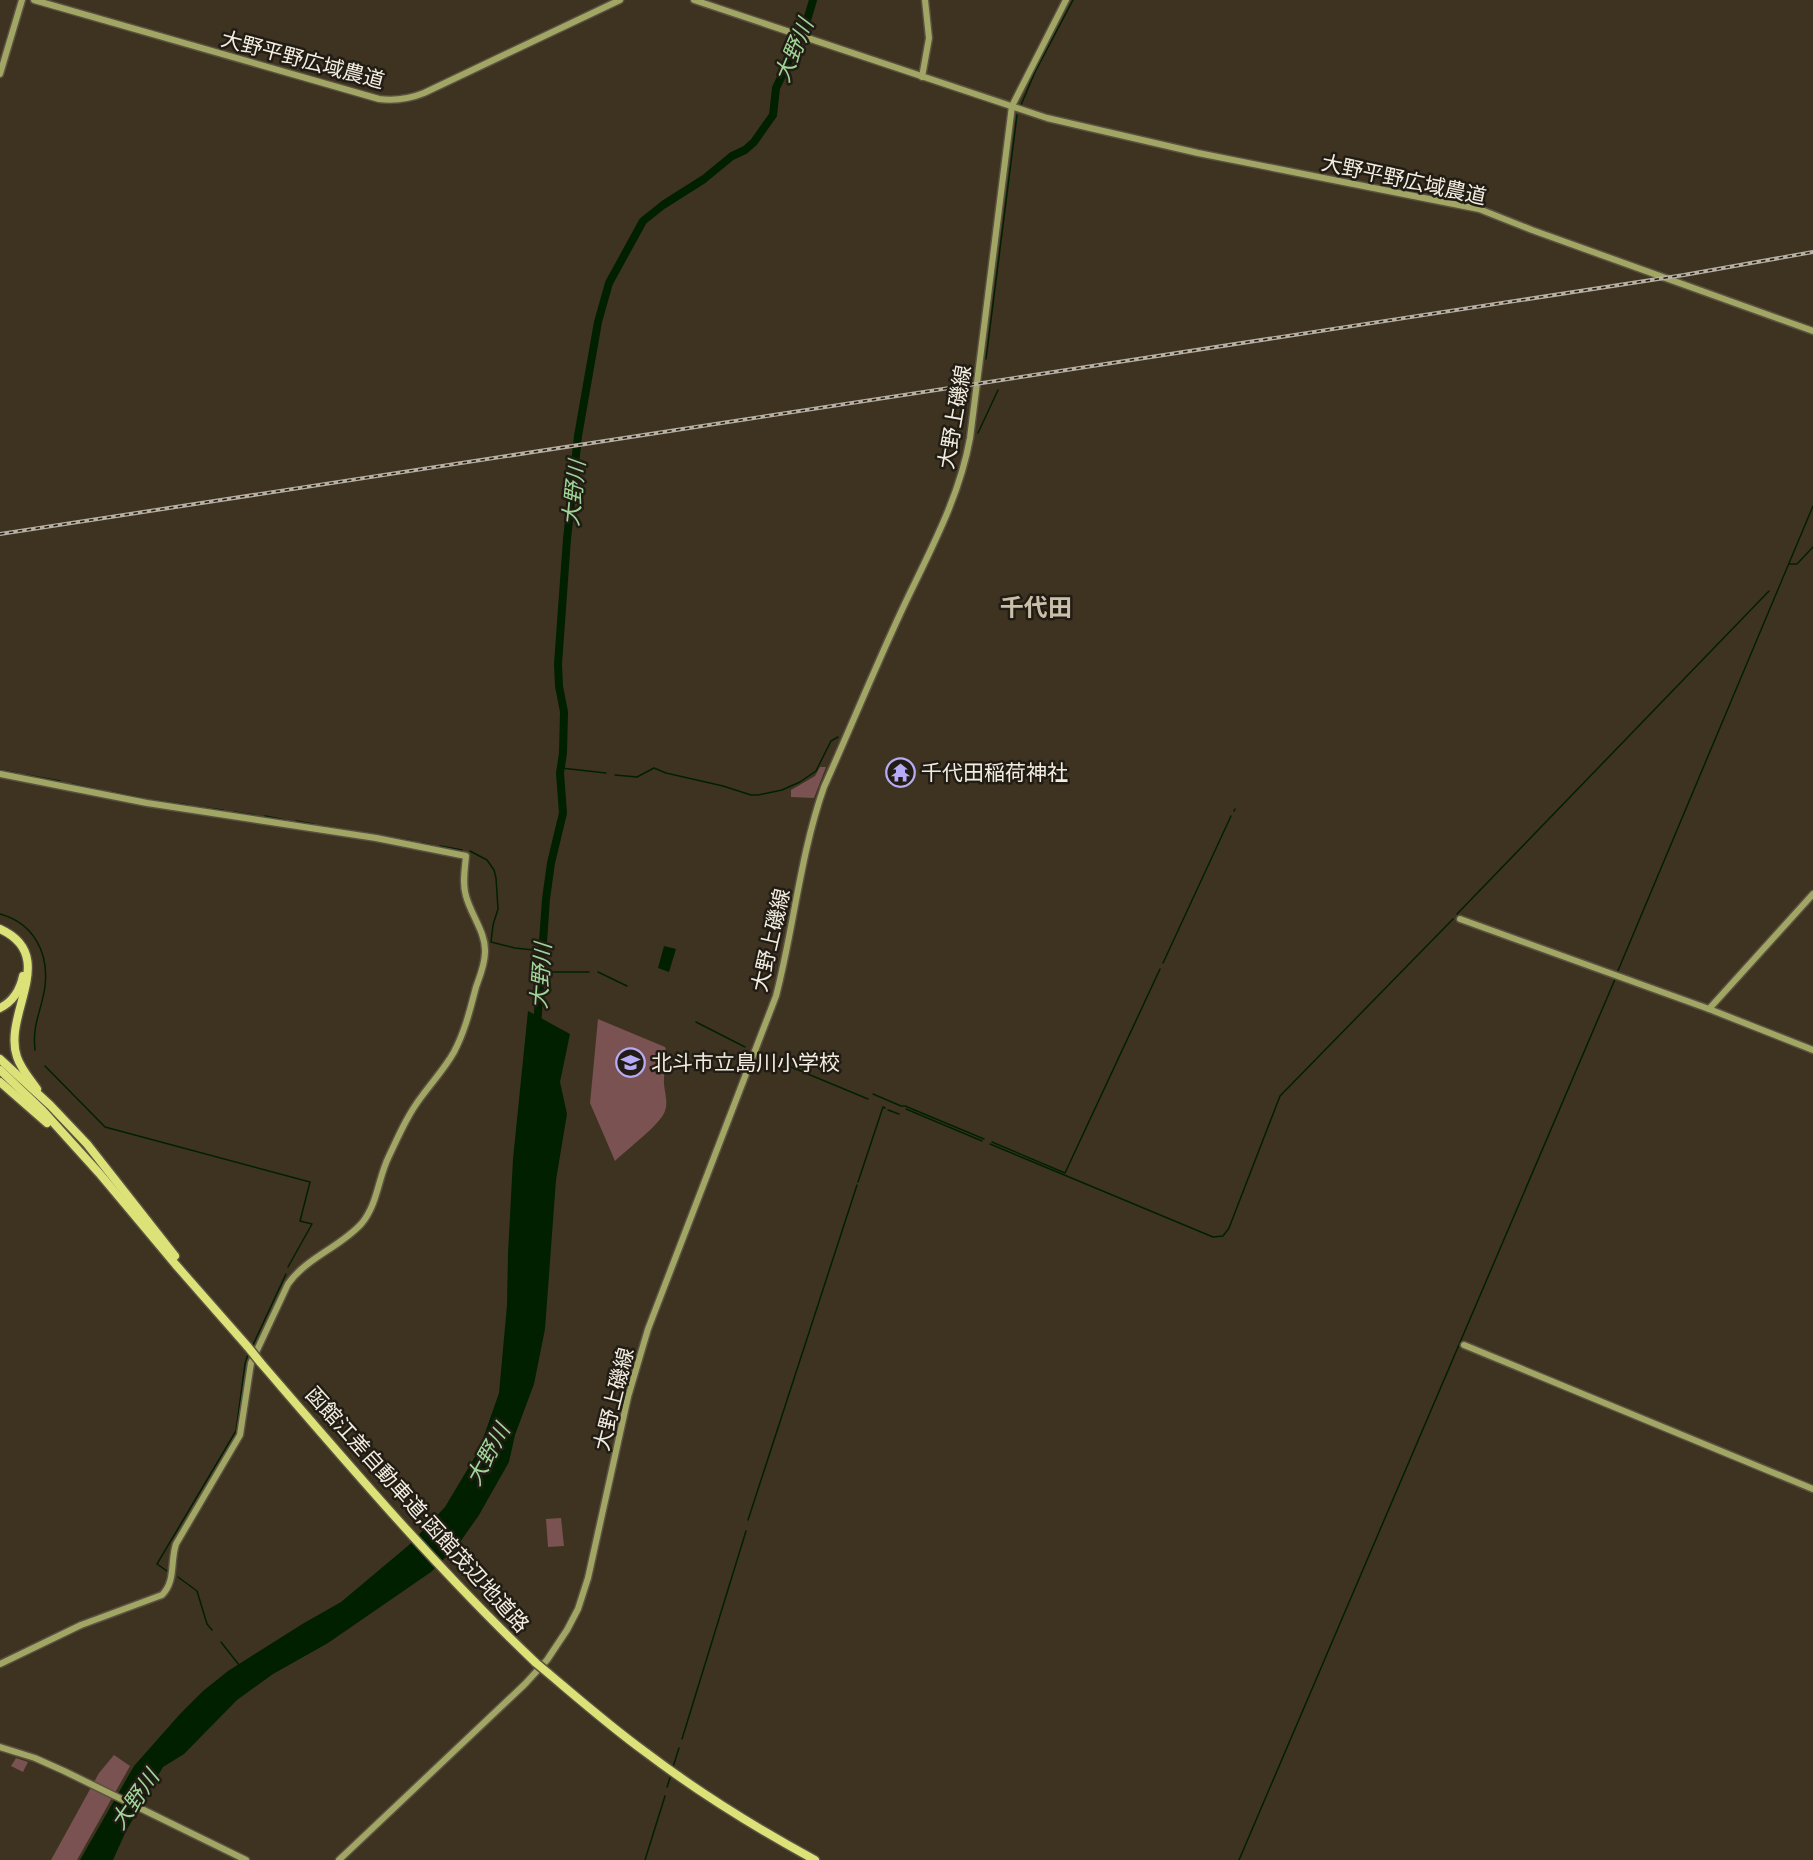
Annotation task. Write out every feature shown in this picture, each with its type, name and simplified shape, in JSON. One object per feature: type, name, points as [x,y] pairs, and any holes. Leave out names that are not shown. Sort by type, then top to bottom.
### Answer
[{"type":"highway","points":[[0,929],[17,940],[28,962],[27,981],[15,1032],[17,1056],[23,1069],[50,1105]]},
{"type":"highway","points":[[0,935],[14,945],[20,955],[24,974],[20,988],[13,999],[0,1008]]},
{"type":"highway","name":"函館江差自動車道;函館茂辺地道路","points":[[0,1059],[50,1105],[87,1144],[216,1309]]},
{"type":"highway","name":"函館江差自動車道;函館茂辺地道路","points":[[0,1070],[43,1111],[99,1173],[380,1502],[469,1598],[536,1663],[601,1717],[681,1778],[728,1810],[815,1860]]},
{"type":"highway","points":[[0,1082],[39,1115],[99,1173]]},
{"type":"street","points":[[0,74],[22,0]]},
{"type":"street","name":"大野平野広域農道","points":[[34,0],[379,99],[396,100],[424,93],[620,0]]},
{"type":"street","points":[[694,0],[1012,106]]},
{"type":"street","points":[[922,77],[929,38],[925,0]]},
{"type":"street","name":"大野上磯線","points":[[339,1860],[525,1684],[559,1644],[578,1609],[588,1578],[628,1397],[642,1346],[776,996],[809,836],[817,808],[888,640],[957,490],[966,464],[1012,106],[1066,0]]},
{"type":"street","name":"大野平野広域農道","points":[[1012,106],[1047,118],[1152,143],[1479,209],[1813,331]]},
{"type":"street","points":[[0,774],[147,803],[353,834],[466,856],[464,889],[481,932],[485,951],[470,1012],[459,1041],[445,1066],[421,1097],[399,1135],[385,1163],[376,1198],[368,1214],[357,1228],[317,1257],[295,1275],[288,1284],[251,1363],[240,1435],[176,1544],[168,1588],[162,1595],[81,1625],[0,1664]]},
{"type":"street","points":[[1709,1009],[1813,894]]},
{"type":"street","points":[[1460,919],[1709,1009],[1813,1050]]},
{"type":"street","points":[[1464,1345],[1813,1489]]},
{"type":"street","points":[[0,1747],[35,1758],[246,1860]]},
{"type":"shaded area","points":[[820,767],[826,767],[814,798],[791,797],[791,790],[815,776]]},
{"type":"shaded area","points":[[598,1019],[665,1047],[668,1058],[664,1078],[665,1111],[650,1130],[615,1161],[590,1103]]},
{"type":"shaded area","points":[[561,1518],[564,1546],[548,1547],[546,1519]]},
{"type":"shaded area","points":[[114,1755],[130,1766],[77,1860],[51,1860],[99,1773]]},
{"type":"shaded area","points":[[16,1758],[28,1762],[23,1772],[11,1766]]},
{"type":"water","points":[[664,946],[676,949],[669,972],[658,968]]},
{"type":"water","points":[[528,1011],[570,1034],[560,1082],[567,1114],[556,1180],[545,1329],[534,1384],[515,1435],[509,1462],[479,1515],[458,1545],[431,1572],[328,1643],[273,1674],[237,1700],[184,1754],[163,1767],[126,1831],[113,1860],[80,1860],[134,1766],[180,1714],[228,1671],[341,1602],[409,1545],[445,1507],[479,1450],[499,1393],[507,1305],[513,1159]]},
{"type":"waterway","name":"大野川","points":[[537,1027],[546,899],[551,863],[563,813],[560,773],[564,712],[558,664],[567,539],[578,436],[598,322],[609,283],[643,221],[663,205],[704,179],[732,156],[745,150],[754,142],[773,115],[776,88],[805,27],[813,0]]},
{"type":"waterway","points":[[1021,105],[1035,72],[1073,0]]},
{"type":"waterway","points":[[986,359],[1017,115]]},
{"type":"waterway","points":[[978,433],[998,390]]},
{"type":"waterway","points":[[1617,973],[1813,506]]},
{"type":"waterway","points":[[1789,564],[1797,564],[1813,547]]},
{"type":"waterway","points":[[1457,914],[1769,591]]},
{"type":"waterway","points":[[615,775],[637,777],[654,768],[666,773],[758,795],[782,790],[816,771],[831,741],[838,737]]},
{"type":"waterway","points":[[561,768],[606,773]]},
{"type":"waterway","points":[[0,770],[17,773]]},
{"type":"waterway","points":[[26,775],[60,781]]},
{"type":"waterway","points":[[72,784],[101,790]]},
{"type":"waterway","points":[[112,792],[142,798]]},
{"type":"waterway","points":[[152,800],[188,805]]},
{"type":"waterway","points":[[196,807],[223,810]]},
{"type":"waterway","points":[[234,812],[254,815]]},
{"type":"waterway","points":[[265,816],[285,820]]},
{"type":"waterway","points":[[1163,963],[1231,816]]},
{"type":"waterway","points":[[296,821],[313,824]]},
{"type":"waterway","points":[[322,826],[351,831]]},
{"type":"waterway","points":[[361,832],[378,835]]},
{"type":"waterway","points":[[388,837],[412,841]]},
{"type":"waterway","points":[[422,843],[432,845]]},
{"type":"waterway","points":[[440,846],[462,850]]},
{"type":"waterway","points":[[470,851],[487,860],[496,878],[498,909],[491,942],[542,951]]},
{"type":"waterway","points":[[0,914],[12,918],[30,932],[41,951],[44,962],[45,986],[36,1024],[35,1050]]},
{"type":"waterway","points":[[990,1144],[1213,1237],[1223,1236],[1229,1228],[1280,1096],[1453,919]]},
{"type":"waterway","points":[[992,1142],[1065,1173],[1160,969]]},
{"type":"waterway","points":[[541,972],[589,972]]},
{"type":"waterway","points":[[598,972],[627,986]]},
{"type":"waterway","points":[[1239,1860],[1616,977]]},
{"type":"waterway","points":[[696,1022],[745,1047]]},
{"type":"waterway","points":[[762,1055],[868,1099]]},
{"type":"waterway","points":[[45,1066],[105,1127],[310,1182],[300,1221],[312,1224],[288,1267]]},
{"type":"waterway","points":[[873,1094],[984,1139]]},
{"type":"waterway","points":[[858,1182],[883,1107],[885,1108]]},
{"type":"waterway","points":[[906,1109],[982,1141]]},
{"type":"waterway","points":[[888,1110],[899,1114]]},
{"type":"waterway","points":[[748,1520],[857,1185]]},
{"type":"waterway","points":[[252,1347],[286,1274]]},
{"type":"waterway","points":[[167,1571],[157,1564],[236,1431],[248,1354]]},
{"type":"waterway","points":[[682,1739],[746,1531]]},
{"type":"waterway","points":[[178,1577],[197,1591],[207,1624],[212,1630]]},
{"type":"waterway","points":[[221,1642],[239,1665]]},
{"type":"waterway","points":[[673,1767],[679,1748]]},
{"type":"waterway","points":[[667,1787],[671,1775]]},
{"type":"waterway","points":[[645,1860],[665,1796]]},
{"type":"railway","points":[[0,534],[1684,275],[1813,252]]},
{"type":"place","name":"千代田稲荷神社","points":[[900,772]]},
{"type":"place","name":"北斗市立島川小学校","points":[[630,1062]]},
{"type":"district","name":"千代田","points":[[1036,606]]}]
